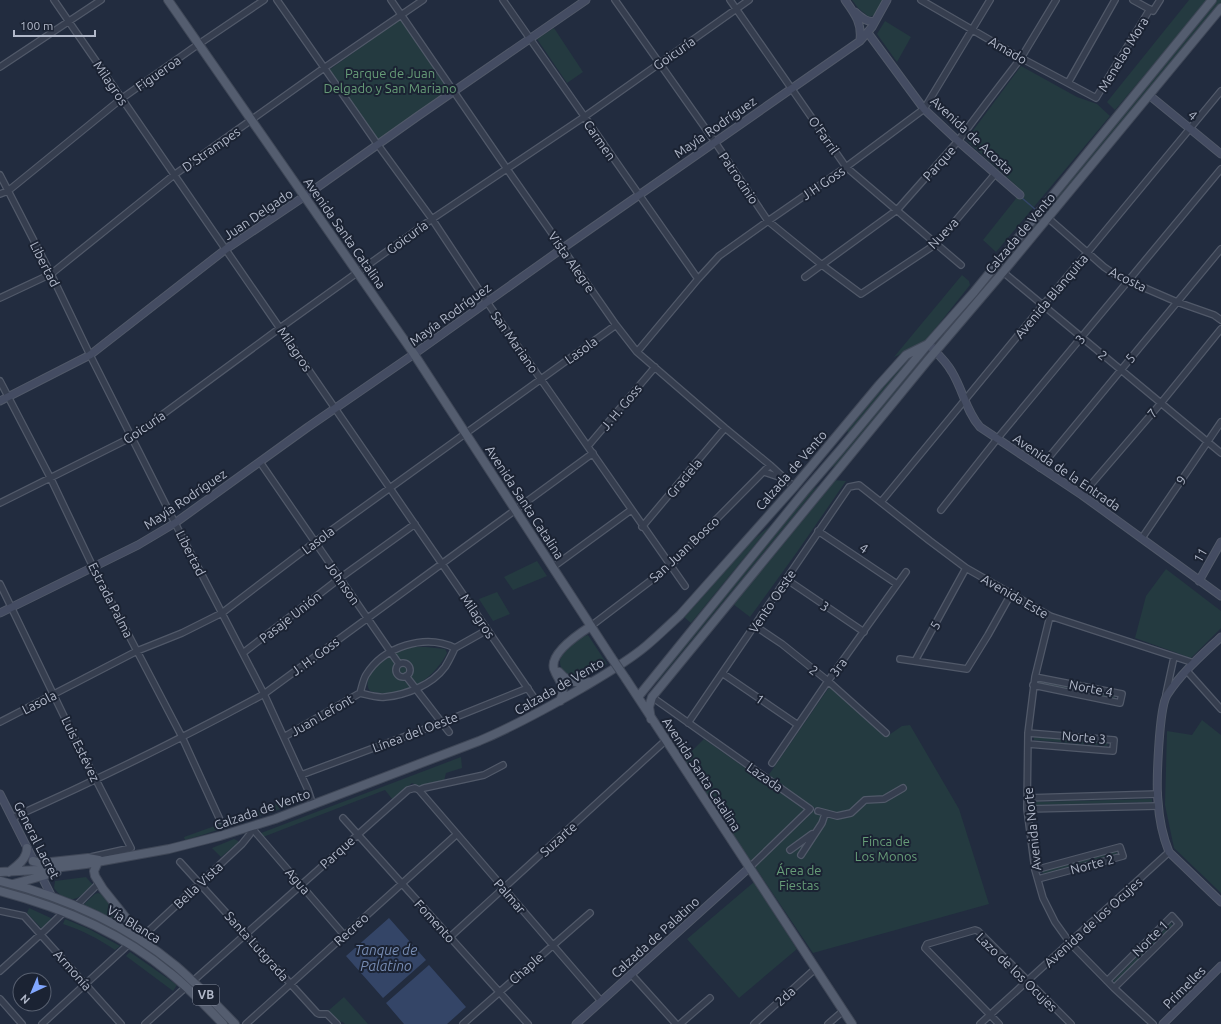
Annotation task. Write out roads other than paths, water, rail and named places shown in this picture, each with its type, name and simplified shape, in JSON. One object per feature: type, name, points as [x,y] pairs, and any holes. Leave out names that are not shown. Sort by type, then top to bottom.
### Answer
[{"type":"main road","name":"Avenida Santa Catalina","points":[[168,0],[253,120],[414,354],[651,719],[750,867],[852,1024]]},
{"type":"main road","name":"Calzada de Vento","points":[[638,697],[804,492],[928,344],[972,294],[1212,0]]},
{"type":"main road","name":"Calzada de Vento","points":[[652,697],[936,351],[1221,8]]},
{"type":"main road","name":"Calzada de Vento","points":[[101,861],[179,847],[251,827],[313,804],[479,741],[514,726],[610,672],[645,647],[680,614],[794,487],[878,385],[906,355],[928,344]]},
{"type":"main road","points":[[746,540],[781,508],[836,473]]},
{"type":"main road","points":[[560,701],[563,693],[563,687],[554,667],[554,661],[562,648],[591,626]]},
{"type":"main road","points":[[558,654],[556,668],[566,679],[577,683],[595,681]]},
{"type":"main road","points":[[638,697],[643,699],[652,697],[649,707],[651,719]]},
{"type":"main road","points":[[9,872],[24,859],[27,848]]},
{"type":"main road","points":[[33,860],[42,863],[101,861]]},
{"type":"main road","points":[[0,886],[13,884],[40,873],[87,861]]},
{"type":"main road","points":[[101,861],[94,871],[95,876],[140,939]]},
{"type":"main road","points":[[0,872],[40,873]]},
{"type":"main road","points":[[0,880],[52,897],[59,906],[75,911]]},
{"type":"main road","name":"Vía Blanca","points":[[0,891],[64,912],[75,911],[101,918],[140,939],[193,981],[235,1024]]},
{"type":"main road","name":"Vía Blanca","points":[[75,911],[151,958],[186,987],[223,1024]]},
{"type":"street","name":"Milagros","points":[[54,0],[535,699]]},
{"type":"street","points":[[0,67],[101,0]]},
{"type":"street","name":"Figueroa","points":[[0,194],[8,190],[121,99],[264,0]]},
{"type":"street","name":"San Mariano","points":[[277,0],[378,145],[432,219],[487,302],[684,586]]},
{"type":"street","name":"Vista Alegre","points":[[391,0],[616,325],[637,352],[787,479],[794,487]]},
{"type":"street","name":"D'Strampes","points":[[0,298],[51,274],[174,175],[324,68],[423,0]]},
{"type":"street","name":"Carmen","points":[[503,0],[638,196],[698,279]]},
{"type":"street","name":"Juan Delgado","points":[[0,401],[90,355],[226,250],[586,0]]},
{"type":"street","name":"Patrocinio","points":[[615,0],[768,220],[822,265],[861,294]]},
{"type":"street","name":"O'Farril","points":[[730,0],[846,167],[961,265]]},
{"type":"street","name":"Goicuría","points":[[0,503],[51,479],[132,437],[432,219],[584,117],[749,0]]},
{"type":"street","points":[[845,0],[859,22],[861,30],[860,41]]},
{"type":"street","name":"Mayía Rodríguez","points":[[0,613],[138,545],[176,523],[563,248],[860,41],[868,33],[876,21],[887,0]]},
{"type":"street","name":"Amado","points":[[921,0],[1021,58],[1096,98]]},
{"type":"street","name":"J H Goss","points":[[637,352],[719,256],[768,220],[846,167],[924,109],[990,0]]},
{"type":"street","name":"Parque","points":[[806,277],[897,210],[958,141],[1021,58],[1056,0]]},
{"type":"street","points":[[1068,83],[1115,0]]},
{"type":"street","points":[[1133,0],[1151,10]]},
{"type":"street","name":"Menelao Mora","points":[[1096,98],[1151,10],[1160,0]]},
{"type":"street","points":[[852,9],[867,21],[876,21]]},
{"type":"street","name":"Avenida de Acosta","points":[[868,33],[924,109],[1020,195]]},
{"type":"street","name":"Avenida Blanquita","points":[[881,502],[1221,91]]},
{"type":"street","name":"4","points":[[1149,95],[1221,154]]},
{"type":"street","name":"3","points":[[940,510],[1127,281],[1221,169]]},
{"type":"street","name":"Nueva","points":[[861,294],[936,244],[995,174]]},
{"type":"street","name":"Libertad","points":[[0,175],[51,274],[90,355],[264,694],[313,804]]},
{"type":"street","name":"Acosta","points":[[1048,218],[1087,254],[1104,267],[1127,281],[1221,320]]},
{"type":"street","name":"5","points":[[1040,468],[1221,249]]},
{"type":"street","name":"2","points":[[1003,272],[1221,452]]},
{"type":"street","name":"Lasola","points":[[0,722],[137,651],[182,633],[222,613],[315,542],[616,325]]},
{"type":"street","name":"7","points":[[1082,496],[1161,403],[1221,329]]},
{"type":"street","name":"Avenida de la Entrada","points":[[928,344],[936,351],[953,373],[974,420],[980,427],[1142,538],[1221,596]]},
{"type":"street","name":"J. H. Goss","points":[[588,446],[655,367]]},
{"type":"street","name":"Estrada Palma","points":[[0,381],[51,479],[93,567],[182,737],[220,820]]},
{"type":"street","name":"9","points":[[1142,538],[1221,422]]},
{"type":"street","name":"Graciela","points":[[642,527],[725,428]]},
{"type":"street","name":"J. H. Goss","points":[[12,818],[96,780],[264,694],[515,509],[593,454]]},
{"type":"street","name":"Johnson","points":[[260,462],[400,664]]},
{"type":"street","name":"San Juan Bosco","points":[[591,626],[670,566],[770,465]]},
{"type":"street","points":[[764,472],[787,479]]},
{"type":"street","name":"Avenida Este","points":[[859,485],[966,568],[1050,616],[1194,663]]},
{"type":"street","name":"Vento Oeste","points":[[688,723],[849,487],[859,485]]},
{"type":"street","points":[[553,567],[631,510]]},
{"type":"street","name":"Pasaje Unión","points":[[243,653],[340,578],[415,524]]},
{"type":"street","name":"4","points":[[818,531],[897,584]]},
{"type":"street","name":"11","points":[[1199,581],[1221,542]]},
{"type":"street","name":"5","points":[[915,661],[966,568]]},
{"type":"street","name":"3ra","points":[[772,763],[828,681],[906,572]]},
{"type":"street","name":"3","points":[[786,579],[864,632]]},
{"type":"street","name":"Luis Estévez","points":[[0,584],[131,848],[87,861]]},
{"type":"street","points":[[900,659],[967,669],[1011,594]]},
{"type":"street","name":"Avenida Norte","points":[[1050,616],[1034,677],[1028,733],[1027,809],[1038,879],[1043,898],[1055,922],[1070,943],[1114,988],[1153,1024]]},
{"type":"street","name":"2","points":[[755,626],[782,644],[828,681],[886,733]]},
{"type":"street","points":[[455,648],[487,630]]},
{"type":"street","points":[[1166,697],[1194,663],[1221,637]]},
{"type":"street","name":"Juan Lefont","points":[[284,737],[360,693],[364,678],[372,667],[391,652],[402,646],[420,643],[441,644],[455,648],[445,668],[433,679],[416,688],[402,694],[384,697],[373,697],[360,693]]},
{"type":"street","points":[[1174,657],[1159,741],[1158,806],[1165,842],[1169,852],[1221,902]]},
{"type":"street","name":"Johnson","points":[[406,676],[409,672],[408,666],[405,663],[400,664],[396,668],[397,672],[402,676],[406,676],[449,732]]},
{"type":"street","points":[[1187,671],[1221,709]]},
{"type":"street","name":"1","points":[[722,673],[798,725]]},
{"type":"street","name":"Norte 4","points":[[1033,685],[1120,703],[1122,694],[1034,677]]},
{"type":"street","name":"Línea del Oeste","points":[[301,775],[528,688]]},
{"type":"street","name":"Lazada","points":[[652,697],[810,809],[750,867]]},
{"type":"street","name":"Norte 3","points":[[1028,733],[1114,740],[1113,751],[1028,744]]},
{"type":"street","name":"Suzarte","points":[[450,937],[666,741]]},
{"type":"street","name":"Parque","points":[[193,981],[408,790],[415,788],[419,790],[484,775],[503,765]]},
{"type":"street","points":[[818,812],[837,816],[851,813],[865,800],[884,799],[903,788]]},
{"type":"street","name":"Palmar","points":[[419,790],[601,1001]]},
{"type":"street","name":"General Lacret","points":[[0,794],[52,897]]},
{"type":"street","points":[[862,794],[865,800]]},
{"type":"street","points":[[1027,798],[1158,794]]},
{"type":"street","points":[[1027,809],[1158,806]]},
{"type":"street","points":[[801,855],[822,823],[825,814]]},
{"type":"street","name":"Fomento","points":[[343,818],[528,1024]]},
{"type":"street","name":"Bella Vista","points":[[140,939],[245,841],[250,834],[251,827]]},
{"type":"street","name":"Agua","points":[[251,827],[344,935]]},
{"type":"street","points":[[790,850],[815,832]]},
{"type":"street","name":"Recreo","points":[[246,1024],[457,834]]},
{"type":"street","name":"Norte 2","points":[[1036,870],[1120,847],[1123,856],[1038,879]]},
{"type":"street","name":"Avenida de los Ocujes","points":[[980,1024],[1169,852]]},
{"type":"street","name":"Santa Lutgrada","points":[[180,862],[317,1013],[327,1014],[337,1024]]},
{"type":"street","name":"Calzada de Palatino","points":[[576,1024],[750,867]]},
{"type":"street","points":[[75,911],[99,883]]},
{"type":"street","name":"Armonía","points":[[0,911],[24,916],[121,1024]]},
{"type":"street","points":[[0,971],[64,912]]},
{"type":"street","name":"Chaple","points":[[463,1024],[590,913]]},
{"type":"street","name":"Norte 1","points":[[1107,981],[1172,916],[1180,924],[1114,988]]},
{"type":"street","name":"Lazo de los Ocujes","points":[[999,1024],[925,948],[927,944],[976,930],[1071,1024]]},
{"type":"street","points":[[42,1024],[129,944]]},
{"type":"street","name":"Primelles","points":[[1163,1024],[1221,966]]},
{"type":"street","name":"2da","points":[[754,1024],[815,969]]},
{"type":"street","points":[[631,974],[676,1024]]},
{"type":"street","points":[[145,1024],[186,987]]},
{"type":"street","points":[[680,1024],[710,998]]},
{"type":"street","points":[[0,999],[22,1024]]},
{"type":"street","points":[[828,1024],[843,1011]]},
{"type":"water","name":"Tanque de Palatino","points":[[389,918],[426,960],[383,998],[346,956]]},
{"type":"water","name":"Tanque de Palatino","points":[[429,965],[466,1007],[447,1024],[404,1024],[386,1003]]},
{"type":"waterway","points":[[1022,198],[1036,210]]},
{"type":"park label","name":"Parque de Juan Delgado y San Mariano","points":[[390,80]]},
{"type":"park label","name":"Finca de Los Monos","points":[[886,848]]},
{"type":"park label","name":"Área de Fiestas","points":[[799,878]]}]
